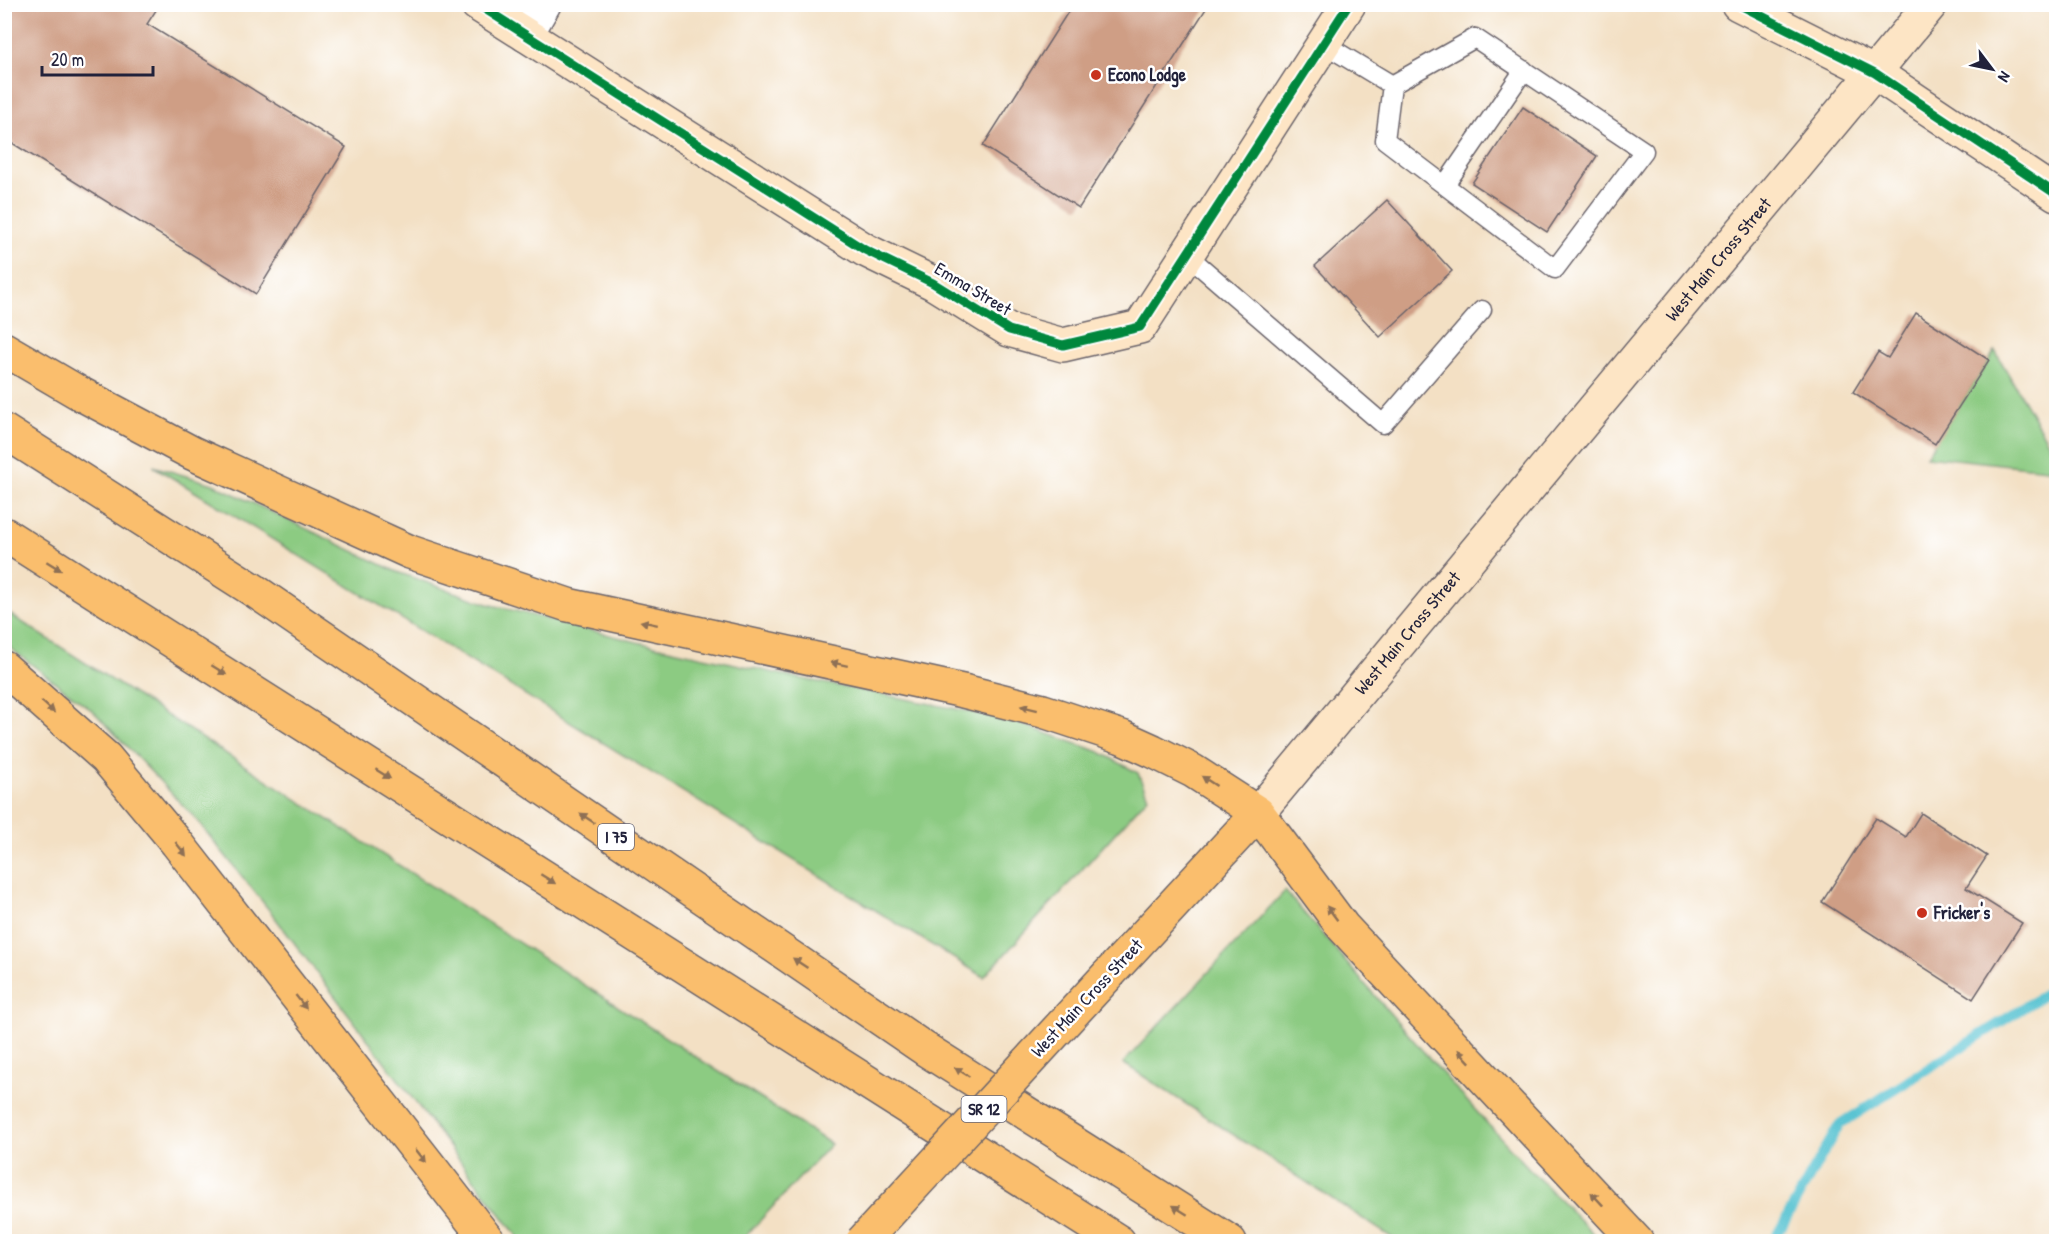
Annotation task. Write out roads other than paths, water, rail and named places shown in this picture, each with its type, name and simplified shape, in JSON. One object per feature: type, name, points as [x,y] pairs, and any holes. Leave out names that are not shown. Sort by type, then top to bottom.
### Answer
[{"type":"highway","points":[[4,349],[81,394],[192,453],[410,552],[568,605],[963,691],[1043,711],[1122,737],[1193,771],[1258,813],[1343,927],[1637,1242]]},
{"type":"highway","name":"I 75","points":[[4,431],[255,591],[925,1048],[1230,1242]]},
{"type":"highway","points":[[4,534],[1119,1242]]},
{"type":"highway","points":[[4,668],[106,758],[177,843],[489,1242]]},
{"type":"highway","name":"West Main Cross Street","points":[[861,1242],[1258,813]]},
{"type":"street","name":"Emma Street","points":[[477,4],[865,250],[933,283],[1009,330],[1063,345],[1140,327],[1349,4]]},
{"type":"street","points":[[526,35],[544,4]]},
{"type":"street","points":[[1738,4],[1875,73],[2056,194]]},
{"type":"street","name":"West Main Cross Street","points":[[1258,813],[1931,4]]},
{"type":"lane","points":[[1475,38],[1644,152],[1555,269],[1385,140],[1392,85],[1475,38]]},
{"type":"lane","points":[[1324,44],[1392,85]]},
{"type":"lane","points":[[1445,185],[1524,70]]},
{"type":"lane","points":[[1187,255],[1383,424],[1482,310]]},
{"type":"waterway","points":[[1773,1242],[1839,1125],[2056,987]]},
{"type":"place","name":"Econo Lodge","points":[[1096,75]]},
{"type":"place","name":"Fricker's","points":[[1922,913]]}]
